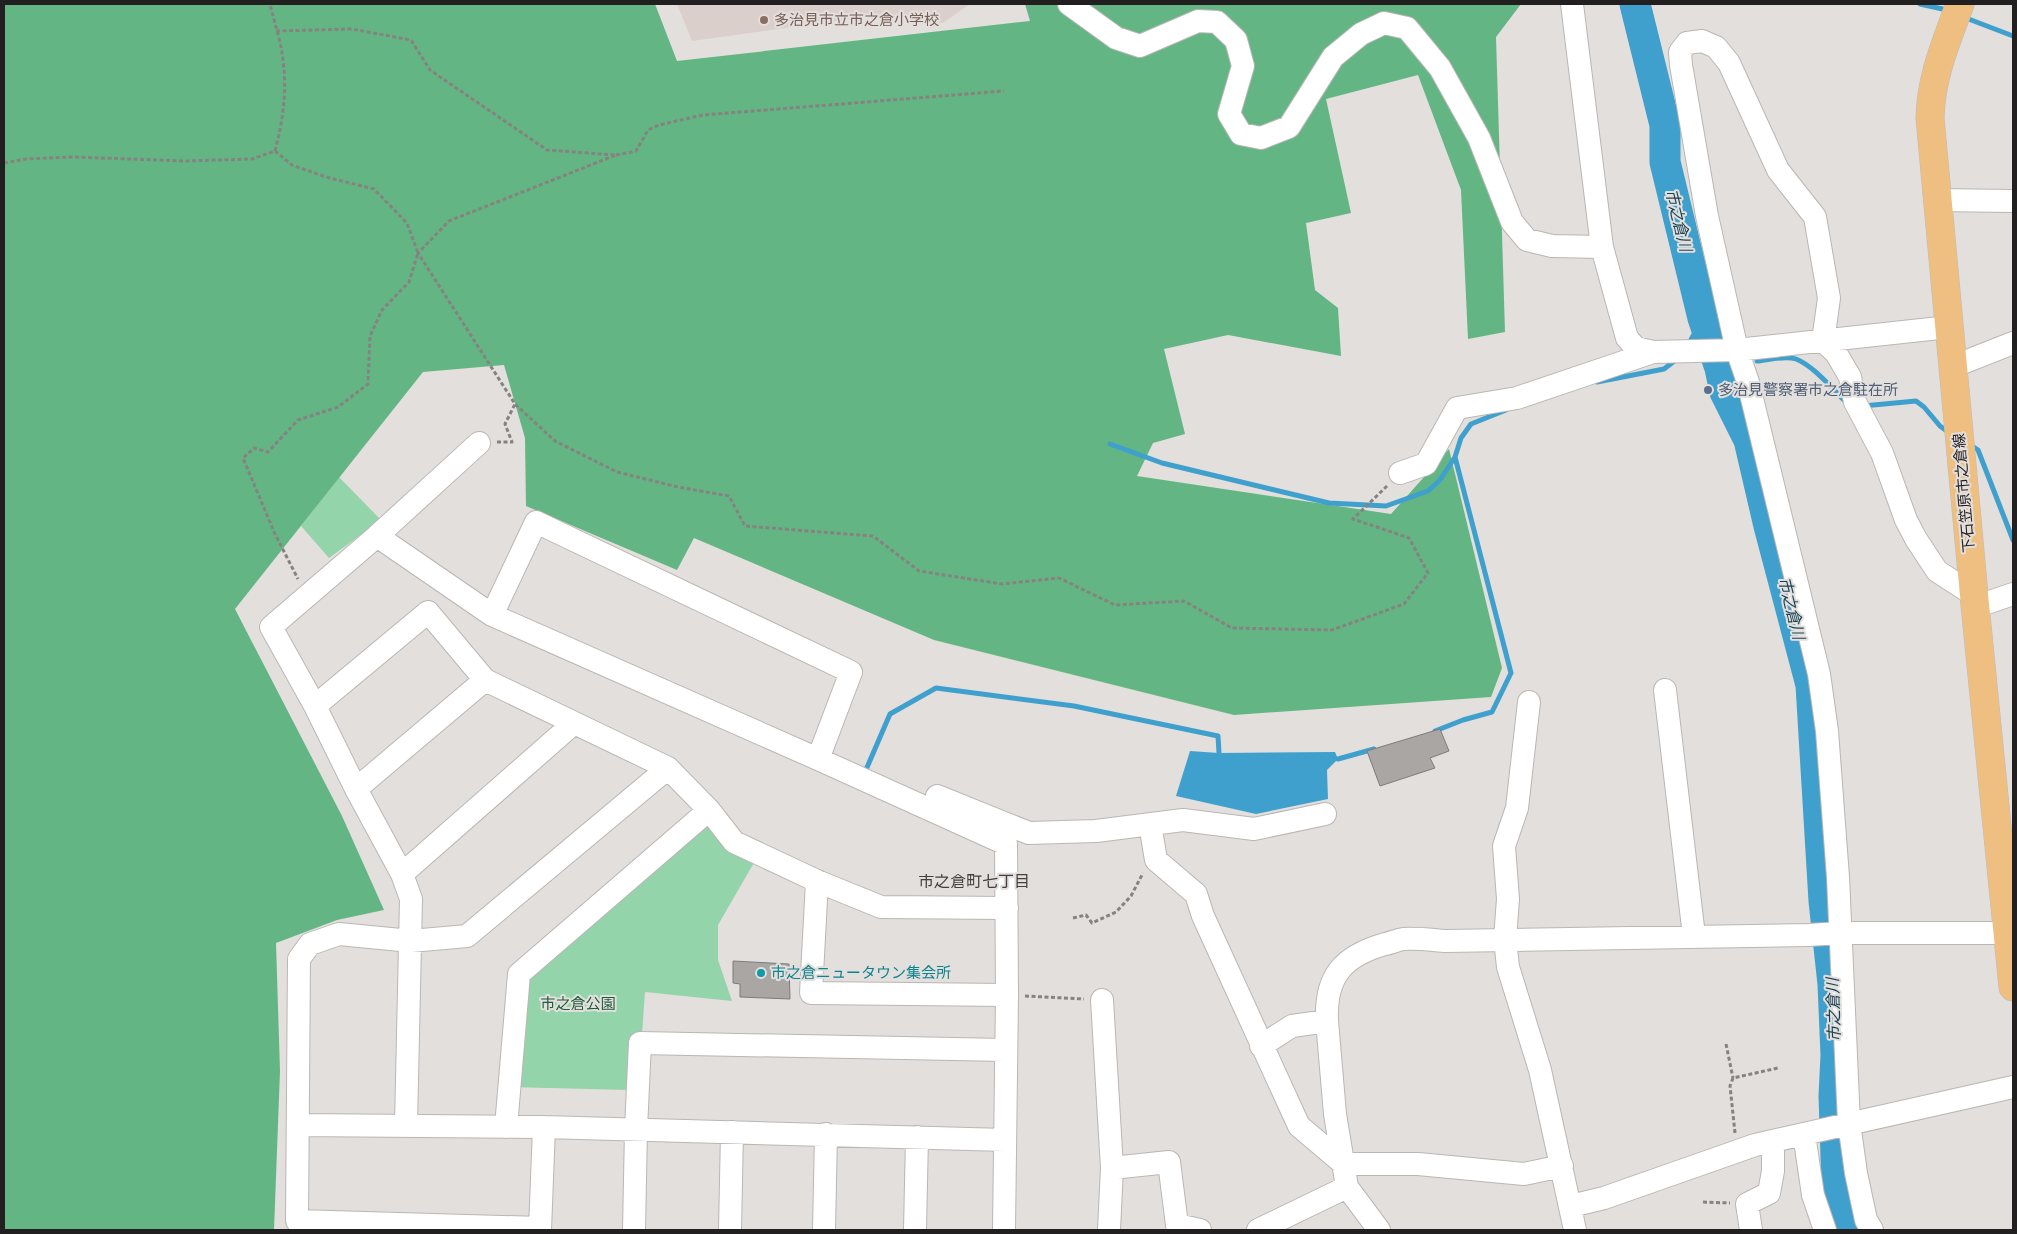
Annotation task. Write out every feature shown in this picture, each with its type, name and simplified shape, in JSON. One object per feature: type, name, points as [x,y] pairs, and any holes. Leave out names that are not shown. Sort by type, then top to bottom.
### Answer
[{"type":"main road","name":"下石笠原市之倉線","points":[[1960,4],[1935,75],[1931,95],[1930,118],[1974,601],[2008,878],[2008,933],[2013,987]]},
{"type":"street","points":[[1069,4],[1116,38],[1140,46],[1198,21],[1217,22],[1236,40],[1242,66],[1228,114],[1241,134],[1261,138],[1289,127],[1333,57],[1361,34],[1384,23],[1407,28],[1440,68],[1479,138],[1512,222],[1527,240],[1552,246],[1602,248]]},
{"type":"street","points":[[1572,4],[1602,248],[1627,338],[1636,348],[1663,352],[1737,350],[1948,328]]},
{"type":"street","points":[[1823,341],[1829,298],[1815,217],[1778,170],[1729,63],[1716,47],[1702,40],[1687,43],[1680,52],[1707,216],[1737,350],[1748,382],[1819,674],[1827,731],[1841,933],[1849,1123],[1856,1174],[1866,1220],[1872,1230]]},
{"type":"street","points":[[1936,200],[2013,201]]},
{"type":"street","points":[[1823,341],[1836,353],[1850,377],[1858,407],[1882,453],[1906,520],[1937,571],[1974,601],[2013,594]]},
{"type":"street","points":[[1952,367],[2013,343]]},
{"type":"street","points":[[1400,473],[1426,464],[1457,408],[1517,398],[1663,352]]},
{"type":"street","points":[[406,1125],[411,899],[402,874],[356,789],[316,706],[271,627],[377,536],[478,443]]},
{"type":"street","points":[[492,615],[536,522],[851,672],[818,758]]},
{"type":"street","points":[[377,536],[492,615],[818,758],[1006,844],[1007,995],[1004,1230]]},
{"type":"street","points":[[316,706],[428,612],[485,680],[668,768],[709,810],[734,842],[817,881],[882,907],[1007,908]]},
{"type":"street","points":[[356,789],[485,680]]},
{"type":"street","points":[[1665,690],[1694,936]]},
{"type":"street","points":[[1529,702],[1517,808],[1504,846],[1508,899],[1505,939],[1508,967],[1540,1070],[1575,1230]]},
{"type":"street","points":[[402,874],[574,723]]},
{"type":"street","points":[[544,1127],[540,1229],[297,1222],[299,959],[310,944],[339,934],[411,941],[467,936],[668,768]]},
{"type":"street","points":[[878,785],[894,779],[1029,833],[1096,831],[1183,820],[1254,829],[1325,814]]},
{"type":"street","points":[[506,1127],[518,974],[709,810]]},
{"type":"street","points":[[1150,824],[1156,860],[1196,894],[1203,916],[1299,1126],[1344,1164],[1418,1164],[1524,1174],[1562,1166]]},
{"type":"street","points":[[817,881],[811,992],[1007,995]]},
{"type":"street","points":[[1379,1230],[1347,1187],[1335,1114],[1326,1009],[1332,983],[1342,965],[1365,950],[1404,939],[1808,935],[1841,933],[2008,933]]},
{"type":"street","points":[[1102,1000],[1112,1168],[1109,1230]]},
{"type":"street","points":[[1261,1046],[1292,1026],[1327,1021]]},
{"type":"street","points":[[634,1230],[640,1043],[1005,1050]]},
{"type":"street","points":[[1571,1206],[1604,1198],[1737,1151],[1774,1141],[2013,1087]]},
{"type":"street","points":[[299,1125],[544,1127],[1005,1140]]},
{"type":"street","points":[[730,1230],[732,1132]]},
{"type":"street","points":[[1808,1133],[1813,1195],[1825,1230]]},
{"type":"street","points":[[824,1230],[826,1134]]},
{"type":"street","points":[[915,1230],[917,1137]]},
{"type":"street","points":[[1751,1230],[1747,1204],[1769,1192],[1774,1170],[1774,1141]]},
{"type":"street","points":[[1112,1168],[1169,1162],[1177,1225],[1200,1230]]},
{"type":"street","points":[[1258,1230],[1347,1187]]},
{"type":"path","points":[[270,4],[284,59],[285,104],[275,151]]},
{"type":"path","points":[[276,31],[352,29],[411,40],[430,70],[547,150],[616,155]]},
{"type":"path","points":[[308,596],[291,568],[243,458],[254,448],[268,452],[298,420],[338,407],[368,384],[370,336],[382,310],[409,282],[418,253],[450,221],[616,155],[636,151],[648,130],[659,125],[704,115],[1004,90]]},
{"type":"path","points":[[4,163],[26,159],[73,157],[186,161],[252,160],[275,151]]},
{"type":"path","points":[[275,151],[292,165],[326,177],[374,190],[407,223],[418,253],[515,404],[555,441],[617,472],[678,487],[729,496],[744,526],[873,536],[918,571],[1002,584],[1059,578],[1115,605],[1184,601],[1232,628],[1332,630],[1404,604],[1428,574],[1409,538],[1353,518],[1400,473]]},
{"type":"path","points":[[512,442],[505,424],[515,404]]},
{"type":"path","points":[[1073,918],[1086,915],[1092,923],[1116,912],[1131,896],[1148,864],[1156,860]]},
{"type":"path","points":[[1007,995],[1102,1000]]},
{"type":"path","points":[[1726,1044],[1733,1078],[1730,1086],[1737,1151]]},
{"type":"path","points":[[1733,1078],[1778,1068]]},
{"type":"path","points":[[1703,1202],[1747,1204]]},
{"type":"shaded area","name":"多治見市立市之倉小学校","points":[[677,4],[970,4],[943,23],[871,16],[692,41]]},
{"type":"green space","points":[[4,4],[655,4],[677,61],[1030,21],[1025,4],[1521,4],[1496,37],[1505,332],[1468,339],[1461,190],[1418,75],[1326,99],[1351,213],[1306,223],[1315,290],[1338,308],[1341,356],[1228,335],[1164,349],[1185,434],[1153,443],[1137,476],[1391,514],[1449,449],[1502,668],[1491,697],[1234,715],[934,640],[694,538],[677,570],[526,506],[525,438],[504,365],[423,372],[235,609],[342,816],[384,910],[337,920],[276,943],[280,1071],[274,1230],[4,1230]]},
{"type":"green space","points":[[339,477],[381,520],[329,558],[301,526]]},
{"type":"green space","name":"市之倉公園","points":[[709,810],[759,854],[718,925],[718,960],[732,1001],[645,992],[642,1034],[631,1036],[628,1090],[509,1087],[519,974]]},
{"type":"water","points":[[1190,751],[1219,753],[1335,752],[1338,759],[1327,770],[1328,799],[1256,814],[1176,796]]},
{"type":"building","points":[[1440,729],[1449,751],[1430,758],[1435,768],[1380,786],[1367,751]]},
{"type":"building","name":"市之倉ニュータウン集会所","points":[[733,961],[789,964],[790,999],[740,997],[740,984],[733,983]]},
{"type":"waterway","name":"市之倉川","points":[[1635,4],[1665,125],[1665,162],[1703,318],[1720,368],[1725,392],[1749,440],[1769,526],[1811,685],[1824,901],[1833,984],[1836,1055],[1834,1096],[1837,1187],[1847,1230]]},
{"type":"waterway","points":[[1920,4],[1947,10]]},
{"type":"waterway","points":[[1966,18],[2013,36]]},
{"type":"waterway","points":[[1688,345],[1703,318]]},
{"type":"waterway","points":[[1757,361],[1792,358],[1803,362],[1847,403]]},
{"type":"waterway","points":[[1597,382],[1664,369],[1677,359]]},
{"type":"waterway","name":"市之倉川","points":[[1720,368],[1726,367]]},
{"type":"waterway","points":[[1863,406],[1916,401],[1924,407],[1940,426],[1951,434]]},
{"type":"waterway","points":[[1110,444],[1162,463],[1329,503],[1386,506],[1428,491],[1440,480],[1455,457],[1461,438],[1471,424],[1506,410]]},
{"type":"waterway","points":[[1969,444],[1978,450],[2013,540]]},
{"type":"waterway","points":[[1435,731],[1463,720],[1492,712],[1511,673],[1455,457]]},
{"type":"waterway","points":[[865,772],[890,714],[936,688],[1074,706],[1218,736],[1219,753]]},
{"type":"waterway","points":[[1338,759],[1374,749]]},
{"type":"place","name":"多治見市立市之倉小学校","points":[[764,20]]},
{"type":"place","name":"多治見警察署市之倉駐在所","points":[[1708,390]]},
{"type":"place","name":"市之倉ニュータウン集会所","points":[[761,973]]},
{"type":"district","name":"市之倉町七丁目","points":[[974,881]]}]
